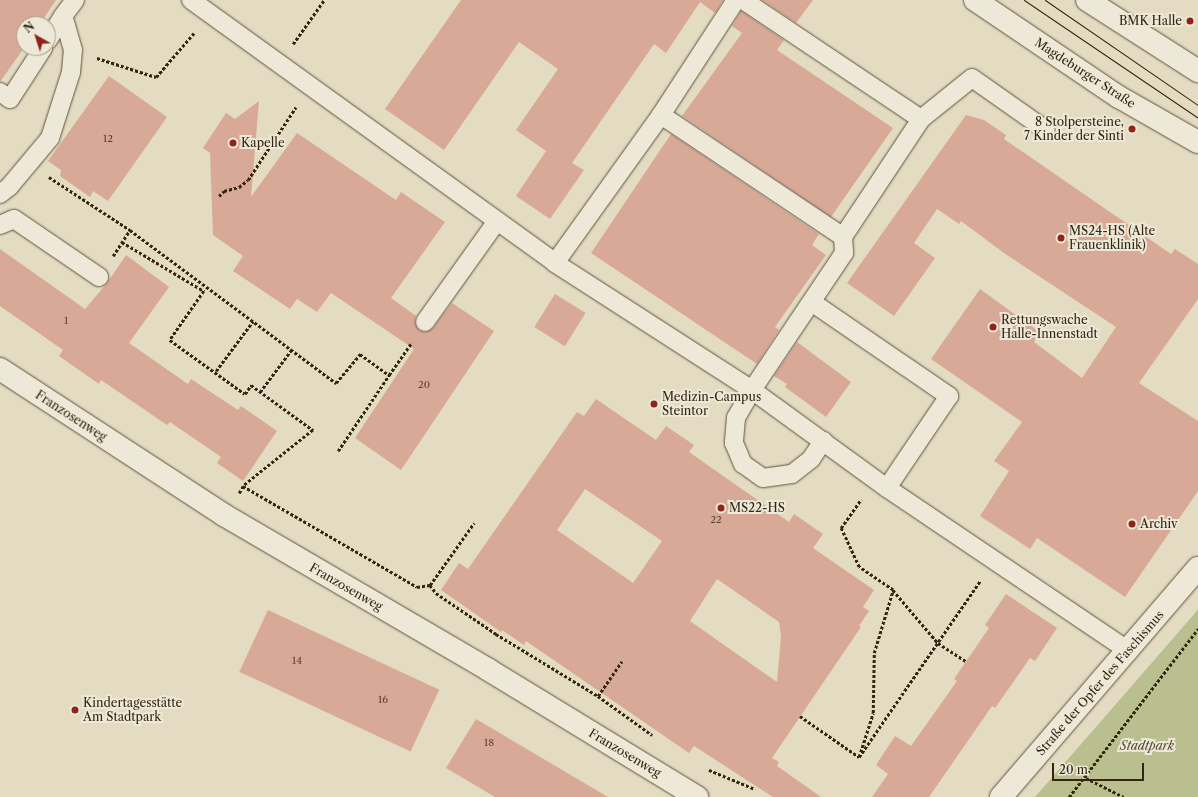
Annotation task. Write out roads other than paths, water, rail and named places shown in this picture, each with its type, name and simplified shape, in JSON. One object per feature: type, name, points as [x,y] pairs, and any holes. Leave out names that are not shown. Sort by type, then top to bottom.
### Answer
[{"type":"street","name":"Magdeburger Straße","points":[[975,0],[1119,97],[1198,142]]},
{"type":"street","points":[[1098,3],[1198,71]]},
{"type":"street","name":"Franzosenweg","points":[[0,369],[224,515],[489,670],[697,797]]},
{"type":"street","name":"Straße der Opfer des Faschismus","points":[[1001,797],[1198,568]]},
{"type":"lane","points":[[56,27],[75,0]]},
{"type":"lane","points":[[192,0],[280,62],[555,264],[752,390],[881,484],[1129,650]]},
{"type":"lane","points":[[555,264],[661,115],[736,0]]},
{"type":"lane","points":[[742,0],[921,119]]},
{"type":"lane","points":[[0,194],[9,187],[50,138],[71,72],[73,50],[63,16]]},
{"type":"lane","points":[[0,92],[10,100],[38,56]]},
{"type":"lane","points":[[823,441],[811,459],[792,474],[763,478],[743,464],[734,443],[736,418],[752,390],[813,302],[844,253],[843,237],[921,119],[972,78],[1046,130]]},
{"type":"lane","points":[[661,115],[843,237]]},
{"type":"lane","points":[[0,225],[14,219],[99,277]]},
{"type":"lane","points":[[425,322],[497,221]]},
{"type":"lane","points":[[813,302],[949,396],[881,484]]},
{"type":"tram line","points":[[1024,0],[1198,118]]},
{"type":"tram line","points":[[1045,0],[1198,105]]},
{"type":"place","name":"BMK Halle","points":[[1190,21]]},
{"type":"place","name":"8 Stolpersteine, 7 Kinder der Sinti","points":[[1132,129]]},
{"type":"place","name":"Kapelle","points":[[233,143]]},
{"type":"place","name":"MS24-HS (Alte Frauenklinik)","points":[[1061,238]]},
{"type":"place","name":"Rettungswache Halle-Innenstadt","points":[[993,327]]},
{"type":"place","name":"Medizin-Campus Steintor","points":[[654,404]]},
{"type":"place","name":"MS22-HS","points":[[721,508]]},
{"type":"place","name":"Archiv","points":[[1132,524]]},
{"type":"place","name":"Kindertagesstätte Am Stadtpark","points":[[75,710]]},
{"type":"park label","name":"Stadtpark","points":[[1147,746]]}]
